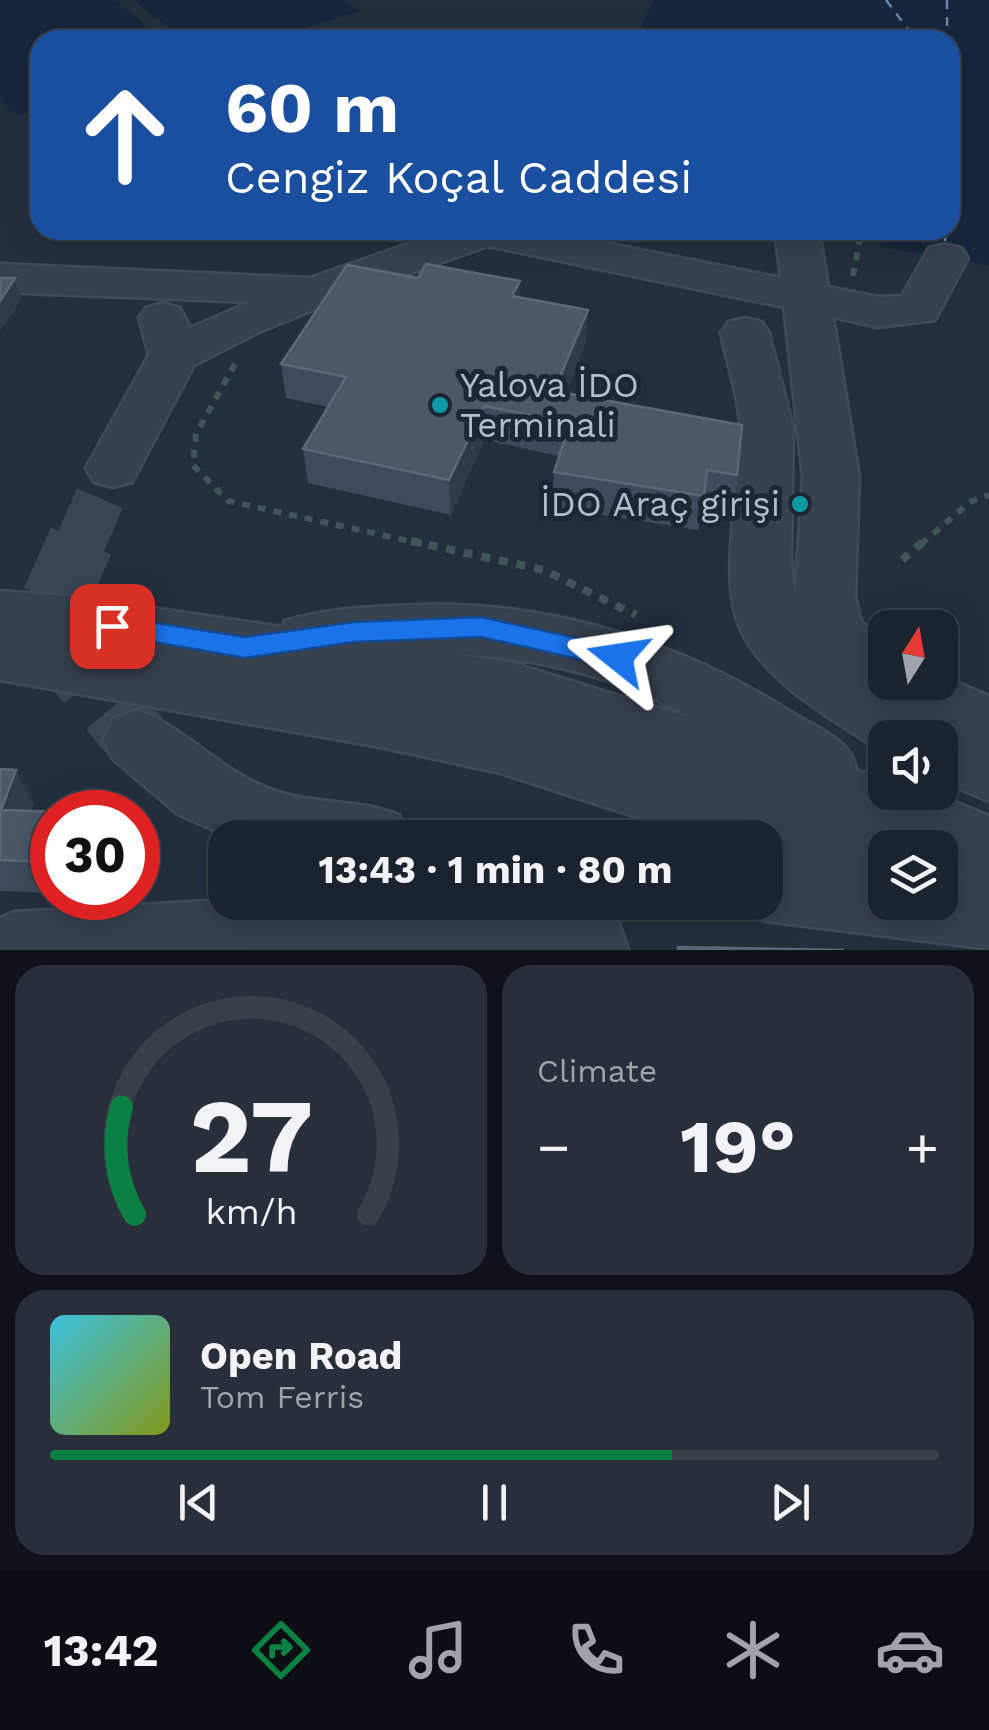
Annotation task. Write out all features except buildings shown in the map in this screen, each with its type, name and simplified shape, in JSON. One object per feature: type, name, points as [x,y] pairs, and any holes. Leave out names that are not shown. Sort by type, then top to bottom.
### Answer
[{"type":"street","points":[[113,468],[174,355],[322,290],[462,240]]},
{"type":"street","points":[[532,240],[720,278],[821,306],[878,312],[918,310],[945,258]]},
{"type":"street","points":[[720,278],[771,264],[781,255],[785,240]]},
{"type":"street","points":[[801,240],[821,306],[792,594],[801,627],[899,720]]},
{"type":"street","points":[[0,278],[322,290]]},
{"type":"street","points":[[140,283],[158,300],[174,355]]},
{"type":"street","points":[[745,333],[767,428],[761,563],[768,621],[858,682]]},
{"type":"street","points":[[730,539],[726,571],[734,606],[748,637],[765,654],[989,727]]},
{"type":"street","points":[[0,615],[79,621],[509,690],[873,830]]},
{"type":"street","points":[[0,654],[380,719],[500,744],[868,837]]},
{"type":"street","points":[[137,739],[203,792],[268,820]]},
{"type":"street","points":[[958,758],[989,771]]},
{"type":"street","points":[[958,871],[989,895]]},
{"type":"street","points":[[783,888],[868,898]]},
{"type":"street","points":[[958,909],[989,913]]},
{"type":"street","points":[[14,950],[220,944],[541,918],[566,926],[589,945]]},
{"type":"path","points":[[821,306],[856,240]]},
{"type":"path","points":[[242,322],[236,364],[196,434],[193,464],[228,501],[544,570],[650,622]]},
{"type":"path","points":[[902,560],[970,502],[989,495]]},
{"type":"water","points":[[0,0],[115,0],[152,30],[30,30],[30,112],[16,116],[0,99]]},
{"type":"water","points":[[133,0],[342,0],[360,11],[299,30],[172,30]]},
{"type":"water","points":[[653,0],[989,0],[989,265],[881,247],[882,240],[960,240],[960,30],[640,30]]},
{"type":"ferry route","points":[[886,0],[908,30]]},
{"type":"ferry route","points":[[947,0],[947,30]]},
{"type":"ferry route","points":[[943,240],[944,246]]},
{"type":"tunnel","points":[[80,544],[113,468]]},
{"type":"tunnel","points":[[81,541],[43,626],[137,739]]},
{"type":"place","name":"Yalova İDO Terminali","points":[[440,405]]},
{"type":"place","name":"İDO Araç girişi","points":[[800,504]]},
{"type":"route","points":[[112,626],[245,647],[354,632],[481,627],[618,657]]}]
